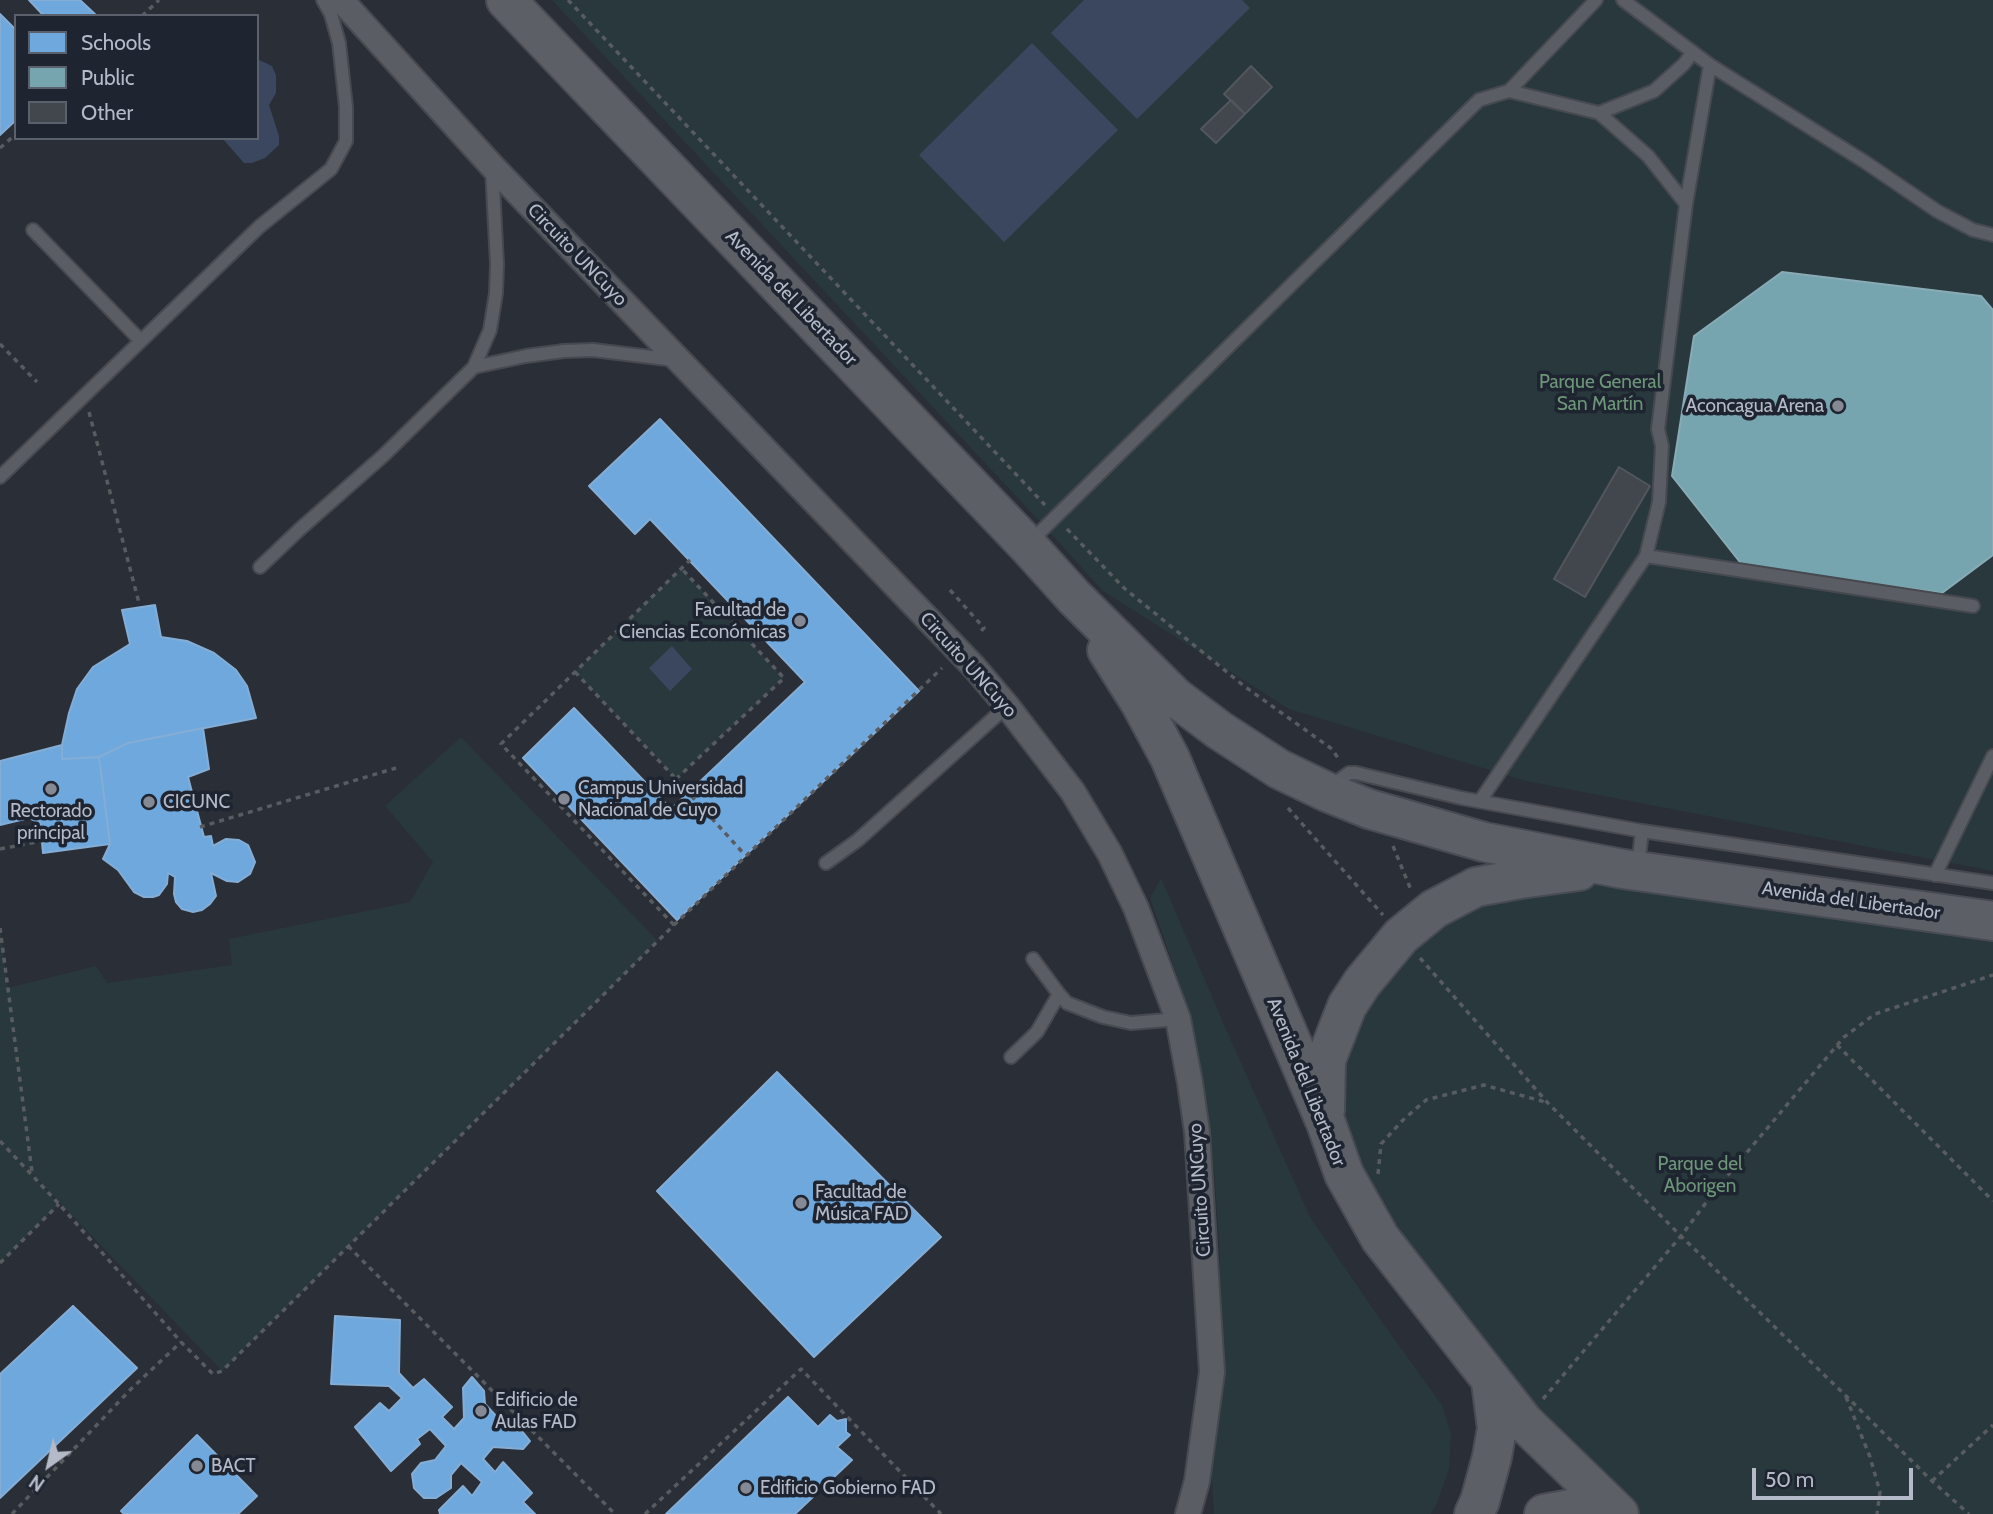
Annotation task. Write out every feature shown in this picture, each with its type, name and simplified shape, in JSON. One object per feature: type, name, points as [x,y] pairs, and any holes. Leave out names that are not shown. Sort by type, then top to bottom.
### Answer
[{"type":"main road","name":"Avenida del Libertador","points":[[506,0],[1074,597],[1175,697],[1279,769],[1338,782],[1369,809],[1484,842],[1630,869],[1993,921]]},
{"type":"main road","name":"Avenida del Libertador","points":[[1074,597],[1170,758],[1326,1123],[1344,1174],[1380,1238],[1524,1422],[1615,1511]]},
{"type":"main road","points":[[1326,1123],[1326,1060],[1335,1034],[1347,1006],[1362,983],[1401,936],[1434,909],[1476,887],[1566,872],[1630,869]]},
{"type":"main road","points":[[1474,1514],[1492,1457],[1497,1428],[1491,1382]]},
{"type":"main road","points":[[1544,1514],[1577,1508],[1615,1511]]},
{"type":"street","name":"Circuito UNCuyo","points":[[341,0],[492,166],[974,667],[1073,792],[1110,854],[1136,908],[1178,1019],[1191,1083],[1197,1132],[1212,1373],[1197,1481],[1188,1514]]},
{"type":"lane","points":[[0,477],[259,227],[331,169],[346,141],[346,107],[339,43],[331,14],[323,0]]},
{"type":"lane","points":[[1027,545],[1479,100],[1508,90],[1596,0]]},
{"type":"lane","points":[[1623,0],[1710,65],[1865,162],[1937,211],[1973,230],[1993,235]]},
{"type":"lane","points":[[1599,113],[1654,91],[1684,64],[1693,52]]},
{"type":"lane","points":[[1480,802],[1646,556],[1659,502],[1662,446],[1658,429],[1686,204],[1710,65]]},
{"type":"lane","points":[[1508,90],[1599,113],[1648,156],[1686,204]]},
{"type":"lane","points":[[260,568],[300,528],[384,455],[474,367],[490,330],[496,293],[492,166]]},
{"type":"lane","points":[[33,230],[141,341]]},
{"type":"lane","points":[[474,367],[526,355],[593,350],[680,360]]},
{"type":"lane","points":[[1646,556],[1973,606]]},
{"type":"lane","points":[[826,863],[858,840],[1007,706]]},
{"type":"lane","points":[[1935,875],[1993,756]]},
{"type":"lane","points":[[1338,782],[1356,773],[1480,802],[1642,831],[1993,883]]},
{"type":"lane","points":[[1630,869],[1642,831]]},
{"type":"lane","points":[[1032,959],[1067,1003],[1102,1017],[1131,1023],[1178,1019]]},
{"type":"lane","points":[[1011,1057],[1037,1032],[1059,994]]},
{"type":"path","points":[[144,14],[159,0]]},
{"type":"path","points":[[568,0],[1124,588],[1244,686],[1332,749],[1338,782]]},
{"type":"path","points":[[0,148],[14,136]]},
{"type":"path","points":[[0,344],[37,382]]},
{"type":"path","points":[[85,395],[139,603]]},
{"type":"path","points":[[674,925],[501,744],[690,560]]},
{"type":"path","points":[[676,779],[784,678],[681,568]]},
{"type":"path","points":[[950,590],[984,628],[978,634]]},
{"type":"path","points":[[0,1141],[181,1342],[213,1374],[222,1371],[745,855],[945,666]]},
{"type":"path","points":[[575,672],[745,855]]},
{"type":"path","points":[[200,827],[396,768]]},
{"type":"path","points":[[1283,802],[1547,1102],[1681,1236],[1969,1514]]},
{"type":"path","points":[[1397,817],[1391,842],[1411,890]]},
{"type":"path","points":[[0,849],[42,841]]},
{"type":"path","points":[[0,928],[32,1174]]},
{"type":"path","points":[[1524,1422],[1844,1037],[1875,1014],[1993,975]]},
{"type":"path","points":[[1837,1045],[1993,1201]]},
{"type":"path","points":[[1377,1178],[1381,1144],[1426,1100],[1484,1085],[1547,1102]]},
{"type":"path","points":[[0,1263],[59,1204]]},
{"type":"path","points":[[348,1246],[615,1514]]},
{"type":"path","points":[[12,1514],[131,1389],[181,1342]]},
{"type":"path","points":[[645,1514],[801,1369],[941,1514]]},
{"type":"path","points":[[1845,1395],[1870,1457],[1880,1492],[1877,1514]]},
{"type":"path","points":[[1932,1481],[1993,1425]]},
{"type":"green space","name":"Parque General San Martín","points":[[552,0],[1993,0],[1993,871],[1526,781],[1289,709],[1103,591]]},
{"type":"green space","points":[[681,568],[784,678],[676,779],[575,672]]},
{"type":"green space","points":[[461,737],[658,941],[222,1371],[11,1152],[59,1204],[0,1263],[0,928],[8,988],[96,966],[107,983],[232,965],[229,939],[410,902],[433,862],[385,806]]},
{"type":"green space","name":"Parque del Aborigen","points":[[1566,872],[1993,921],[1993,1514],[1619,1514],[1380,1238],[1324,1086],[1401,936]]},
{"type":"green space","points":[[1161,878],[1310,1217],[1442,1405],[1451,1434],[1449,1469],[1431,1514],[1214,1514],[1211,1468],[1220,1257],[1214,1169],[1200,1073],[1177,976],[1150,898]]},
{"type":"water","points":[[1084,0],[1242,0],[1250,8],[1137,119],[1051,33]]},
{"type":"water","points":[[1032,43],[1118,130],[1004,242],[919,155]]},
{"type":"water","points":[[259,60],[272,66],[276,75],[276,93],[269,105],[279,136],[279,145],[265,158],[244,163],[224,140],[259,140]]},
{"type":"water","points":[[672,646],[692,669],[670,691],[649,668]]},
{"type":"building: Schools","points":[[29,0],[80,0],[95,14],[42,14]]},
{"type":"building: Schools","points":[[0,14],[14,28],[14,122],[0,135]]},
{"type":"building: Schools","name":"Facultad de Ciencias Económicas","points":[[660,419],[919,691],[677,920],[523,758],[574,708],[671,809],[805,682],[650,519],[635,534],[589,486]]},
{"type":"building: Schools","points":[[155,605],[161,637],[187,641],[214,653],[236,670],[247,686],[256,718],[128,743],[99,757],[62,759],[62,745],[77,689],[93,667],[130,644],[122,610]]},
{"type":"building: Schools","name":"CICUNC","points":[[203,728],[209,769],[188,777],[204,837],[211,836],[213,846],[226,839],[239,840],[248,845],[255,862],[250,874],[238,882],[227,881],[211,873],[216,896],[202,910],[193,912],[182,909],[176,902],[175,877],[168,873],[167,884],[159,895],[144,897],[134,892],[118,870],[103,859],[110,844],[99,757],[128,743]]},
{"type":"building: Schools","name":"Rectorado principal","points":[[62,745],[62,759],[99,757],[110,844],[43,853],[40,823],[29,818],[0,825],[0,761]]},
{"type":"building: Schools","points":[[777,1072],[941,1237],[814,1357],[657,1191]]},
{"type":"building: Schools","points":[[73,1306],[137,1368],[0,1498],[0,1374]]},
{"type":"building: Schools","points":[[335,1316],[400,1320],[399,1373],[413,1388],[424,1379],[452,1407],[442,1417],[454,1429],[464,1418],[463,1388],[472,1377],[484,1391],[485,1404],[510,1431],[522,1431],[530,1441],[523,1449],[493,1447],[483,1459],[495,1472],[503,1462],[532,1493],[523,1502],[535,1514],[440,1514],[439,1510],[463,1486],[472,1496],[482,1482],[461,1463],[451,1475],[451,1488],[436,1498],[424,1498],[414,1488],[412,1474],[421,1463],[435,1460],[446,1446],[430,1429],[417,1439],[420,1444],[391,1471],[355,1427],[380,1403],[389,1411],[402,1398],[389,1386],[331,1384]]},
{"type":"building: Schools","points":[[788,1397],[818,1427],[830,1415],[837,1421],[846,1419],[846,1432],[850,1435],[837,1447],[852,1460],[795,1514],[666,1514]]},
{"type":"building: Schools","name":"BACT","points":[[197,1435],[257,1496],[238,1514],[124,1514],[121,1511]]},
{"type":"building: Public","name":"Aconcagua Arena","points":[[1782,272],[1981,296],[1993,310],[1993,555],[1942,593],[1743,566],[1672,476],[1694,336]]},
{"type":"building: Other","points":[[1251,66],[1272,87],[1245,114],[1224,94]]},
{"type":"building: Other","points":[[1231,100],[1245,114],[1216,143],[1201,129]]},
{"type":"building: Other","points":[[1619,467],[1650,486],[1585,597],[1554,579]]},
{"type":"place","name":"Aconcagua Arena","points":[[1838,406]]},
{"type":"place","name":"Facultad de Ciencias Económicas","points":[[800,621]]},
{"type":"place","name":"Rectorado principal","points":[[51,789]]},
{"type":"place","name":"Campus Universidad Nacional de Cuyo","points":[[564,799]]},
{"type":"place","name":"CICUNC","points":[[149,802]]},
{"type":"place","name":"Facultad de Música FAD","points":[[801,1203]]},
{"type":"place","name":"Edificio de Aulas FAD","points":[[481,1411]]},
{"type":"place","name":"BACT","points":[[197,1466]]},
{"type":"place","name":"Edificio Gobierno FAD","points":[[746,1488]]}]
